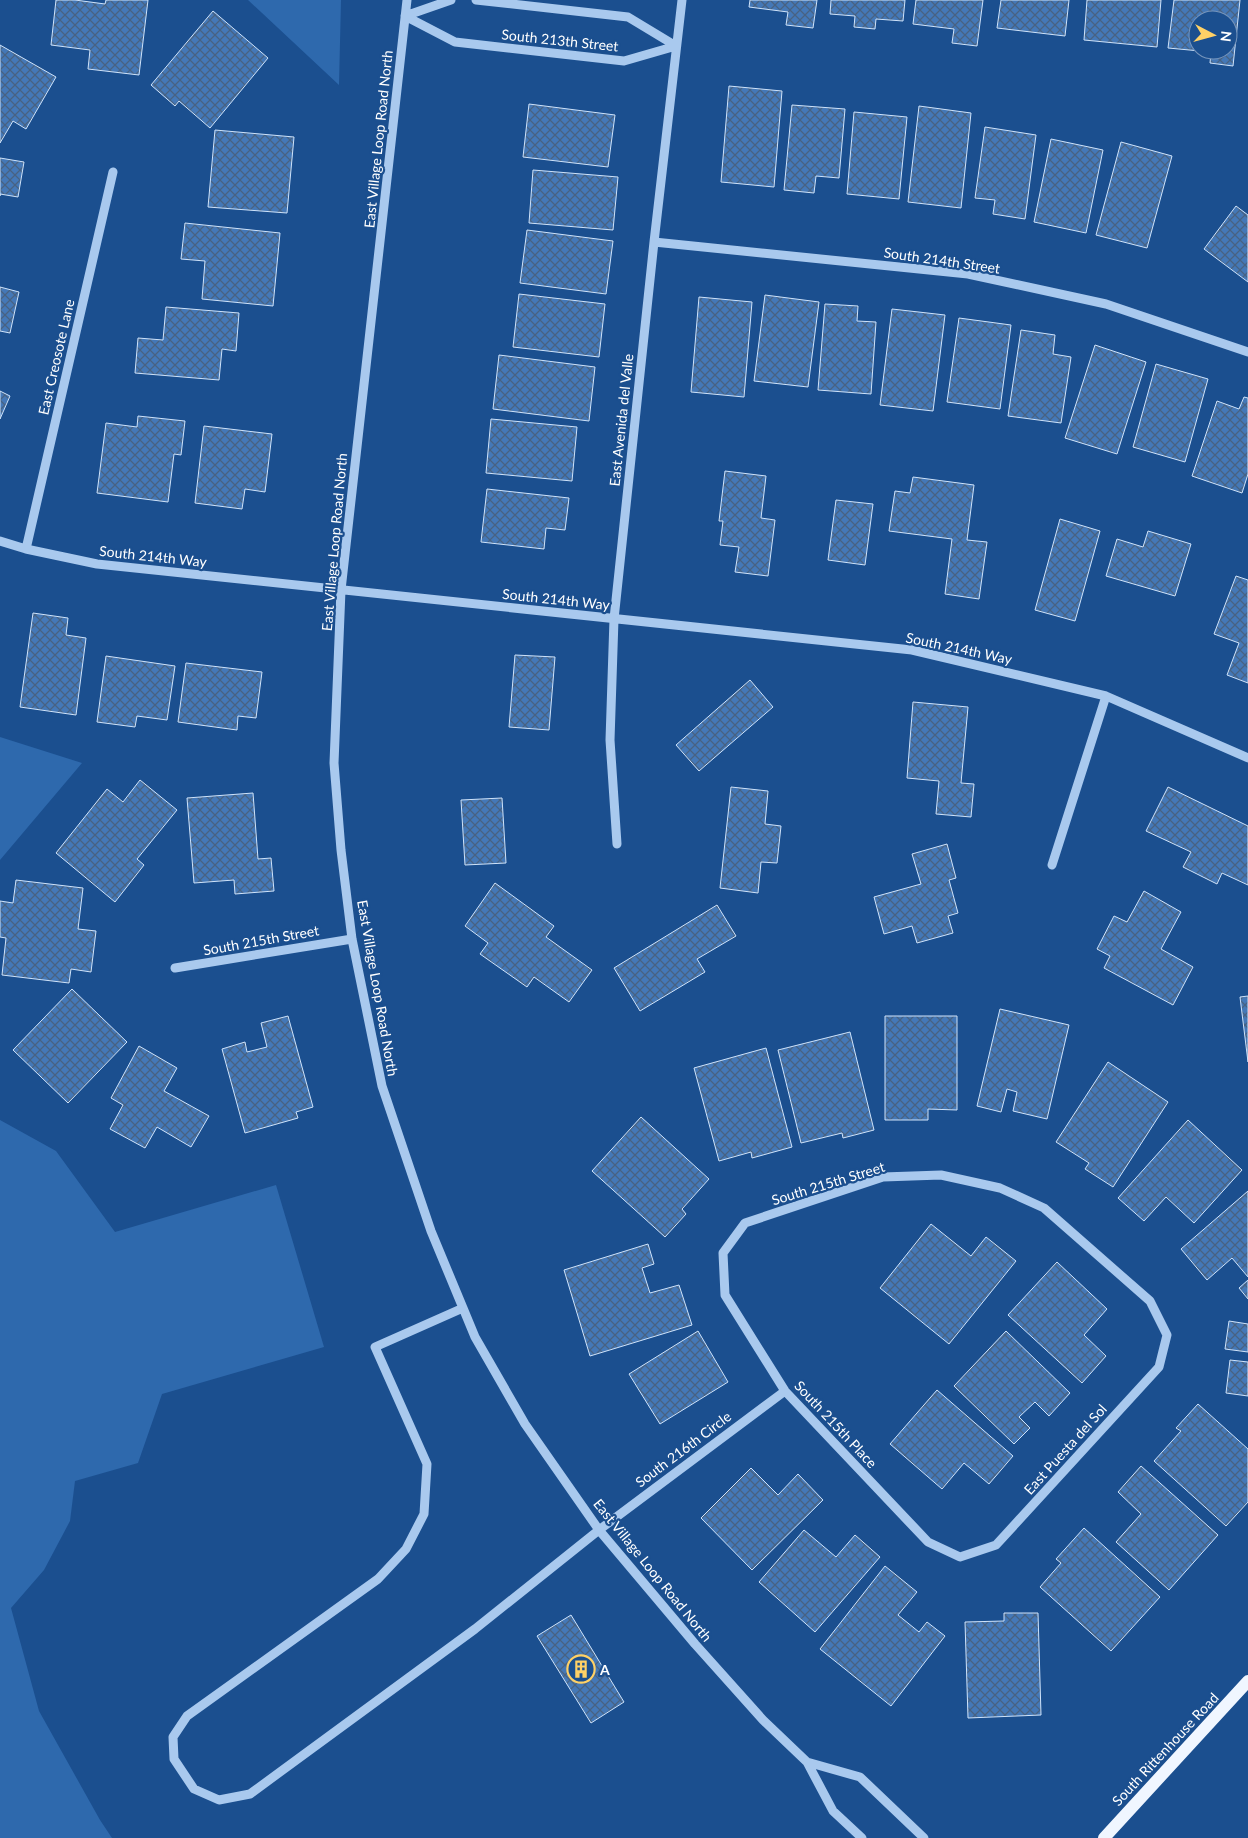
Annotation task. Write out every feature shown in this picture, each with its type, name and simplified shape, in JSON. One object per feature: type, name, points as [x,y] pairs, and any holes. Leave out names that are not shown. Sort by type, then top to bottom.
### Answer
[{"type":"main road","name":"South Rittenhouse Road","points":[[1104,1838],[1248,1681]]},
{"type":"street","name":"East Village Loop Road North","points":[[407,0],[341,590],[334,763],[341,850],[352,939],[382,1086],[431,1232],[463,1308],[476,1337],[525,1424],[599,1530],[695,1644],[763,1720],[807,1762],[833,1810],[862,1838]]},
{"type":"street","points":[[405,16],[451,0]]},
{"type":"street","points":[[476,0],[628,17],[676,46]]},
{"type":"street","name":"East Avenida del Valle","points":[[617,844],[610,740],[614,619],[682,0]]},
{"type":"street","name":"South 213th Street","points":[[405,16],[455,42],[624,61],[676,46]]},
{"type":"street","name":"East Creosote Lane","points":[[26,549],[113,172]]},
{"type":"street","name":"South 214th Street","points":[[654,242],[968,274],[1106,304],[1248,352]]},
{"type":"street","name":"South 214th Way","points":[[0,541],[26,549],[97,564],[912,650],[1106,696],[1248,758]]},
{"type":"street","points":[[1052,865],[1106,696]]},
{"type":"street","name":"South 215th Street","points":[[175,968],[352,939]]},
{"type":"street","name":"South 215th Street","points":[[723,1253],[745,1223],[883,1177],[941,1175],[1000,1188],[1044,1208],[1150,1301],[1166,1335]]},
{"type":"street","name":"South 215th Place","points":[[723,1253],[725,1295],[785,1391],[928,1542],[960,1557]]},
{"type":"street","name":"South 216th Circle","points":[[463,1308],[375,1348],[427,1464],[424,1514],[406,1549],[378,1579],[187,1716],[173,1737],[174,1759],[194,1789],[219,1800],[250,1794],[475,1629],[599,1530],[785,1391]]},
{"type":"street","name":"East Puesta del Sol","points":[[960,1557],[996,1545],[1159,1367],[1166,1335]]},
{"type":"street","name":"East Village Loop Road North","points":[[807,1762],[860,1777],[924,1838]]},
{"type":"shaded area","points":[[248,0],[341,0],[339,85]]},
{"type":"shaded area","points":[[0,737],[82,763],[0,860]]},
{"type":"shaded area","points":[[0,1120],[56,1151],[115,1232],[276,1185],[324,1347],[162,1394],[138,1463],[75,1481],[70,1521],[44,1570],[11,1608],[39,1711],[112,1838],[0,1838]]},
{"type":"building","points":[[56,0],[75,0],[105,4],[106,0],[148,0],[139,75],[88,69],[90,50],[51,45]]},
{"type":"building","points":[[750,0],[817,0],[813,28],[786,25],[788,12],[749,7]]},
{"type":"building","points":[[831,0],[905,0],[903,21],[876,19],[875,29],[854,27],[855,16],[830,14]]},
{"type":"building","points":[[916,0],[983,0],[977,46],[952,43],[954,29],[913,24]]},
{"type":"building","points":[[1001,0],[1069,0],[1065,36],[997,28]]},
{"type":"building","points":[[1087,0],[1161,0],[1157,47],[1084,40]]},
{"type":"building","points":[[1174,0],[1240,0],[1238,19],[1238,10],[1188,10],[1188,50],[1168,48]]},
{"type":"building","points":[[213,11],[268,58],[210,128],[179,101],[175,106],[151,85]]},
{"type":"building","points":[[0,45],[56,77],[26,129],[13,121],[0,143]]},
{"type":"building","points":[[1210,60],[1234,60],[1233,66],[1210,63]]},
{"type":"building","points":[[729,86],[782,91],[774,187],[721,182]]},
{"type":"building","points":[[529,104],[615,115],[608,167],[523,157]]},
{"type":"building","points":[[792,105],[845,109],[839,178],[816,176],[814,193],[784,190]]},
{"type":"building","points":[[919,106],[971,113],[961,208],[908,202]]},
{"type":"building","points":[[854,112],[907,117],[899,199],[847,194]]},
{"type":"building","points":[[985,127],[1036,135],[1025,219],[993,214],[995,200],[975,198]]},
{"type":"building","points":[[215,130],[294,137],[287,213],[208,207]]},
{"type":"building","points":[[1051,139],[1103,150],[1086,233],[1034,222]]},
{"type":"building","points":[[1121,142],[1172,156],[1147,248],[1096,235]]},
{"type":"building","points":[[0,158],[24,162],[18,197],[0,194]]},
{"type":"building","points":[[533,170],[618,177],[613,230],[529,223]]},
{"type":"building","points":[[1236,206],[1248,215],[1248,282],[1204,249]]},
{"type":"building","points":[[185,223],[280,233],[273,306],[202,299],[205,261],[181,259]]},
{"type":"building","points":[[527,230],[613,241],[606,294],[520,283]]},
{"type":"building","points":[[0,287],[19,292],[10,333],[0,331]]},
{"type":"building","points":[[519,294],[605,304],[599,357],[513,347]]},
{"type":"building","points":[[765,295],[819,302],[808,387],[754,381]]},
{"type":"building","points":[[699,297],[752,302],[744,397],[691,392]]},
{"type":"building","points":[[825,304],[858,306],[857,321],[876,322],[871,394],[818,390]]},
{"type":"building","points":[[166,307],[239,313],[236,351],[222,349],[219,380],[135,373],[138,338],[163,340]]},
{"type":"building","points":[[892,309],[945,315],[933,411],[880,405]]},
{"type":"building","points":[[959,318],[1011,325],[1000,409],[947,402]]},
{"type":"building","points":[[1021,330],[1055,335],[1053,354],[1071,357],[1061,423],[1008,416]]},
{"type":"building","points":[[1095,345],[1146,362],[1117,454],[1065,438]]},
{"type":"building","points":[[499,355],[595,367],[589,421],[493,409]]},
{"type":"building","points":[[1156,364],[1208,379],[1185,462],[1133,447]]},
{"type":"building","points":[[0,391],[10,396],[0,419]]},
{"type":"building","points":[[1244,397],[1248,398],[1248,474],[1242,493],[1192,476],[1217,401],[1239,409]]},
{"type":"building","points":[[138,416],[185,421],[181,455],[174,454],[168,502],[97,493],[106,423],[137,427]]},
{"type":"building","points":[[491,419],[577,427],[572,481],[486,473]]},
{"type":"building","points":[[204,426],[272,434],[265,492],[245,489],[242,509],[195,503]]},
{"type":"building","points":[[725,471],[766,476],[761,518],[775,520],[768,576],[735,572],[739,547],[720,545],[723,521],[719,521]]},
{"type":"building","points":[[913,477],[974,485],[967,540],[987,542],[979,599],[945,594],[952,539],[889,531],[895,491],[910,493]]},
{"type":"building","points":[[487,489],[569,498],[565,530],[546,528],[544,549],[481,542]]},
{"type":"building","points":[[836,500],[873,504],[865,565],[828,560]]},
{"type":"building","points":[[1060,519],[1100,531],[1075,621],[1035,610]]},
{"type":"building","points":[[1148,531],[1191,544],[1175,596],[1106,576],[1117,539],[1143,547]]},
{"type":"building","points":[[1236,576],[1248,580],[1248,683],[1227,675],[1239,643],[1214,634]]},
{"type":"building","points":[[33,613],[68,618],[66,635],[86,638],[76,715],[20,707]]},
{"type":"building","points":[[515,655],[555,657],[549,730],[509,727]]},
{"type":"building","points":[[106,656],[175,666],[167,720],[137,716],[135,727],[97,722]]},
{"type":"building","points":[[186,663],[262,672],[256,718],[238,716],[237,730],[178,722]]},
{"type":"building","points":[[750,680],[773,707],[699,771],[676,745]]},
{"type":"building","points":[[913,702],[968,707],[961,783],[974,784],[971,817],[936,814],[939,781],[907,778]]},
{"type":"building","points":[[140,780],[177,810],[137,859],[144,865],[115,902],[56,853],[107,789],[123,802]]},
{"type":"building","points":[[731,787],[768,791],[765,824],[781,826],[777,863],[761,862],[758,893],[720,888]]},
{"type":"building","points":[[1168,787],[1248,826],[1248,885],[1222,873],[1217,884],[1183,867],[1191,852],[1146,831]]},
{"type":"building","points":[[253,793],[258,859],[271,858],[274,891],[235,894],[234,880],[194,883],[187,798]]},
{"type":"building","points":[[502,798],[506,863],[465,865],[461,800]]},
{"type":"building","points":[[947,844],[956,878],[949,880],[958,913],[948,916],[953,933],[917,943],[912,926],[884,934],[874,897],[921,884],[912,854]]},
{"type":"building","points":[[16,880],[83,888],[78,929],[96,931],[91,972],[71,969],[69,983],[2,975],[6,938],[0,937],[0,901],[13,903]]},
{"type":"building","points":[[495,883],[554,926],[546,937],[592,970],[569,1002],[534,977],[527,987],[480,954],[488,943],[465,926]]},
{"type":"building","points":[[1144,891],[1181,912],[1161,949],[1193,967],[1173,1005],[1104,968],[1110,956],[1097,949],[1114,916],[1127,922]]},
{"type":"building","points":[[717,905],[736,936],[697,959],[705,972],[640,1011],[614,968]]},
{"type":"building","points":[[72,989],[127,1042],[68,1103],[13,1050]]},
{"type":"building","points":[[1248,996],[1248,1062],[1240,997]]},
{"type":"building","points":[[1000,1009],[1069,1025],[1047,1119],[1013,1111],[1017,1092],[1007,1089],[1001,1112],[977,1106]]},
{"type":"building","points":[[288,1016],[313,1107],[296,1112],[298,1118],[245,1133],[222,1049],[245,1042],[247,1052],[267,1047],[261,1023]]},
{"type":"building","points":[[885,1016],[957,1016],[957,1110],[928,1109],[928,1120],[885,1120]]},
{"type":"building","points":[[850,1032],[874,1130],[843,1138],[842,1133],[801,1143],[778,1050]]},
{"type":"building","points":[[139,1046],[177,1068],[164,1091],[209,1116],[191,1147],[157,1127],[145,1148],[110,1129],[123,1105],[111,1098]]},
{"type":"building","points":[[766,1048],[792,1147],[752,1158],[751,1152],[719,1161],[694,1068]]},
{"type":"building","points":[[1108,1062],[1168,1102],[1113,1187],[1085,1169],[1089,1163],[1056,1142]]},
{"type":"building","points":[[641,1117],[709,1179],[682,1209],[686,1214],[665,1237],[592,1171]]},
{"type":"building","points":[[1188,1120],[1242,1170],[1194,1223],[1166,1197],[1144,1221],[1118,1198]]},
{"type":"building","points":[[1248,1191],[1248,1277],[1232,1258],[1207,1280],[1181,1249]]},
{"type":"building","points":[[931,1224],[971,1256],[986,1237],[1016,1261],[949,1344],[880,1288]]},
{"type":"building","points":[[648,1244],[654,1264],[642,1268],[650,1293],[679,1285],[692,1325],[590,1356],[564,1270]]},
{"type":"building","points":[[1057,1262],[1107,1309],[1084,1335],[1106,1356],[1082,1383],[1008,1315]]},
{"type":"building","points":[[1248,1280],[1248,1299],[1239,1288]]},
{"type":"building","points":[[1229,1321],[1248,1324],[1248,1352],[1225,1349]]},
{"type":"building","points":[[698,1331],[728,1382],[660,1424],[629,1374]]},
{"type":"building","points":[[1006,1331],[1070,1393],[1049,1416],[1035,1402],[1019,1417],[1030,1428],[1014,1444],[954,1386]]},
{"type":"building","points":[[1230,1360],[1248,1362],[1248,1396],[1226,1393]]},
{"type":"building","points":[[937,1390],[1013,1456],[989,1484],[964,1463],[942,1489],[890,1444]]},
{"type":"building","points":[[1198,1404],[1248,1449],[1248,1502],[1226,1526],[1154,1461],[1181,1431],[1176,1428]]},
{"type":"building","points":[[1141,1466],[1218,1535],[1169,1590],[1116,1542],[1141,1514],[1118,1492]]},
{"type":"building","points":[[751,1468],[778,1495],[798,1474],[823,1500],[752,1570],[701,1518]]},
{"type":"building","points":[[1084,1528],[1160,1597],[1111,1651],[1040,1587],[1061,1563],[1056,1559]]},
{"type":"building","points":[[804,1530],[836,1557],[855,1535],[880,1557],[815,1632],[759,1582]]},
{"type":"building","points":[[885,1566],[917,1592],[898,1615],[919,1632],[927,1622],[945,1636],[891,1706],[820,1649]]},
{"type":"building","points":[[1004,1613],[1038,1613],[1041,1715],[968,1718],[965,1622],[1004,1621]]},
{"type":"building","name":"A","points":[[571,1615],[624,1702],[591,1723],[537,1636]]},
{"type":"place","name":"A","points":[[581,1669]]}]
